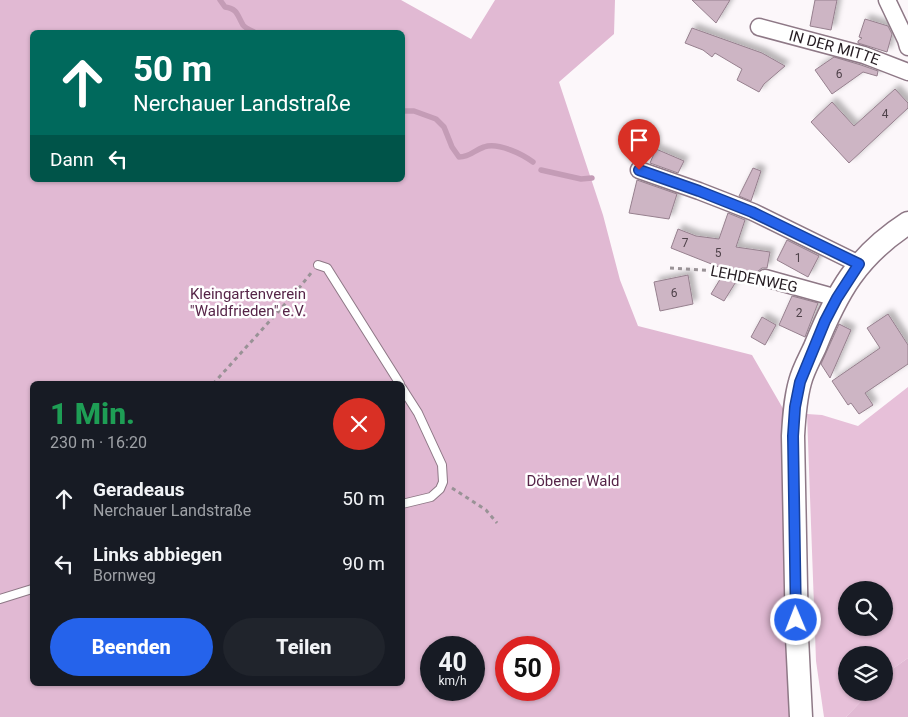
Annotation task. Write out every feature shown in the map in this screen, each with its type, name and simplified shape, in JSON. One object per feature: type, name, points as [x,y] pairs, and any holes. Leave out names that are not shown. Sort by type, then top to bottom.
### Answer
[{"type":"main road","points":[[801,717],[793,496],[793,436],[795,407],[800,382],[825,321],[859,264],[878,246],[908,223]]},
{"type":"street","points":[[887,0],[908,47]]},
{"type":"street","name":"IN DER MITTE","points":[[759,27],[864,55],[908,72]]},
{"type":"street","points":[[639,170],[752,212],[859,264]]},
{"type":"street","name":"LEHDENWEG","points":[[765,278],[837,298]]},
{"type":"lane","points":[[318,265],[327,268],[398,381]]},
{"type":"lane","points":[[405,393],[418,413],[442,465],[443,482],[440,489],[431,497],[405,503]]},
{"type":"lane","points":[[0,599],[30,590]]},
{"type":"path","points":[[216,381],[296,293],[318,265]]},
{"type":"path","name":"LEHDENWEG","points":[[670,268],[718,271],[765,278]]},
{"type":"path","points":[[443,482],[486,510],[497,523]]},
{"type":"shaded area","points":[[908,387],[908,658],[893,669],[893,646],[838,646],[838,701],[861,701],[846,717],[824,717],[816,661],[807,414],[822,415],[858,426]]},
{"type":"green space","name":"Döbener Wald","points":[[0,0],[401,0],[471,39],[495,0],[615,0],[614,34],[559,82],[603,215],[620,280],[638,326],[752,355],[785,412],[791,717],[0,717]]},
{"type":"green space","points":[[908,658],[908,717],[846,717],[861,701],[893,701],[893,669]]},
{"type":"building","points":[[692,0],[730,0],[716,23]]},
{"type":"building","points":[[815,0],[837,0],[831,30],[810,26]]},
{"type":"building","points":[[865,19],[888,26],[892,34],[887,52],[858,43],[862,38],[859,37]]},
{"type":"building","points":[[692,28],[762,53],[785,66],[764,84],[759,92],[737,80],[742,69],[715,53],[712,57],[703,50],[685,43]]},
{"type":"building","points":[[834,57],[878,71],[877,76],[863,72],[832,94],[815,70]]},
{"type":"building","points":[[895,89],[908,103],[908,108],[849,163],[811,122],[832,102],[854,126]]},
{"type":"building","points":[[656,149],[684,161],[678,173],[650,163]]},
{"type":"building","points":[[753,168],[761,171],[751,201],[739,196]]},
{"type":"building","points":[[637,180],[677,194],[669,219],[629,213]]},
{"type":"building","points":[[728,213],[745,220],[736,247],[770,252],[767,268],[762,268],[756,274],[742,272],[724,301],[711,294],[727,268],[719,267],[671,248],[678,229],[696,236],[719,239]]},
{"type":"building","points":[[787,240],[819,256],[808,277],[777,260]]},
{"type":"building","points":[[688,275],[693,304],[660,311],[654,282]]},
{"type":"building","points":[[792,296],[818,303],[805,337],[779,325]]},
{"type":"building","points":[[888,314],[908,345],[908,364],[865,393],[873,405],[859,414],[851,403],[848,405],[832,381],[880,348],[867,328]]},
{"type":"building","points":[[762,317],[776,325],[765,345],[751,337]]},
{"type":"building","points":[[839,324],[851,330],[830,378],[821,364]]},
{"type":"waterway","points":[[220,0],[225,7],[235,11],[244,26],[250,30]]},
{"type":"waterway","points":[[405,111],[414,111],[436,119],[444,127],[452,147],[459,157],[467,156],[484,147],[496,146],[516,152],[533,162]]},
{"type":"waterway","points":[[541,170],[581,179],[592,178]]},
{"type":"route","points":[[639,170],[752,212],[859,264],[848,279],[825,321],[800,382],[795,407],[793,496],[796,620]]},
{"type":"park label","name":"Kleingartenverein \"Waldfrieden\" e.V.","points":[[248,302]]}]
